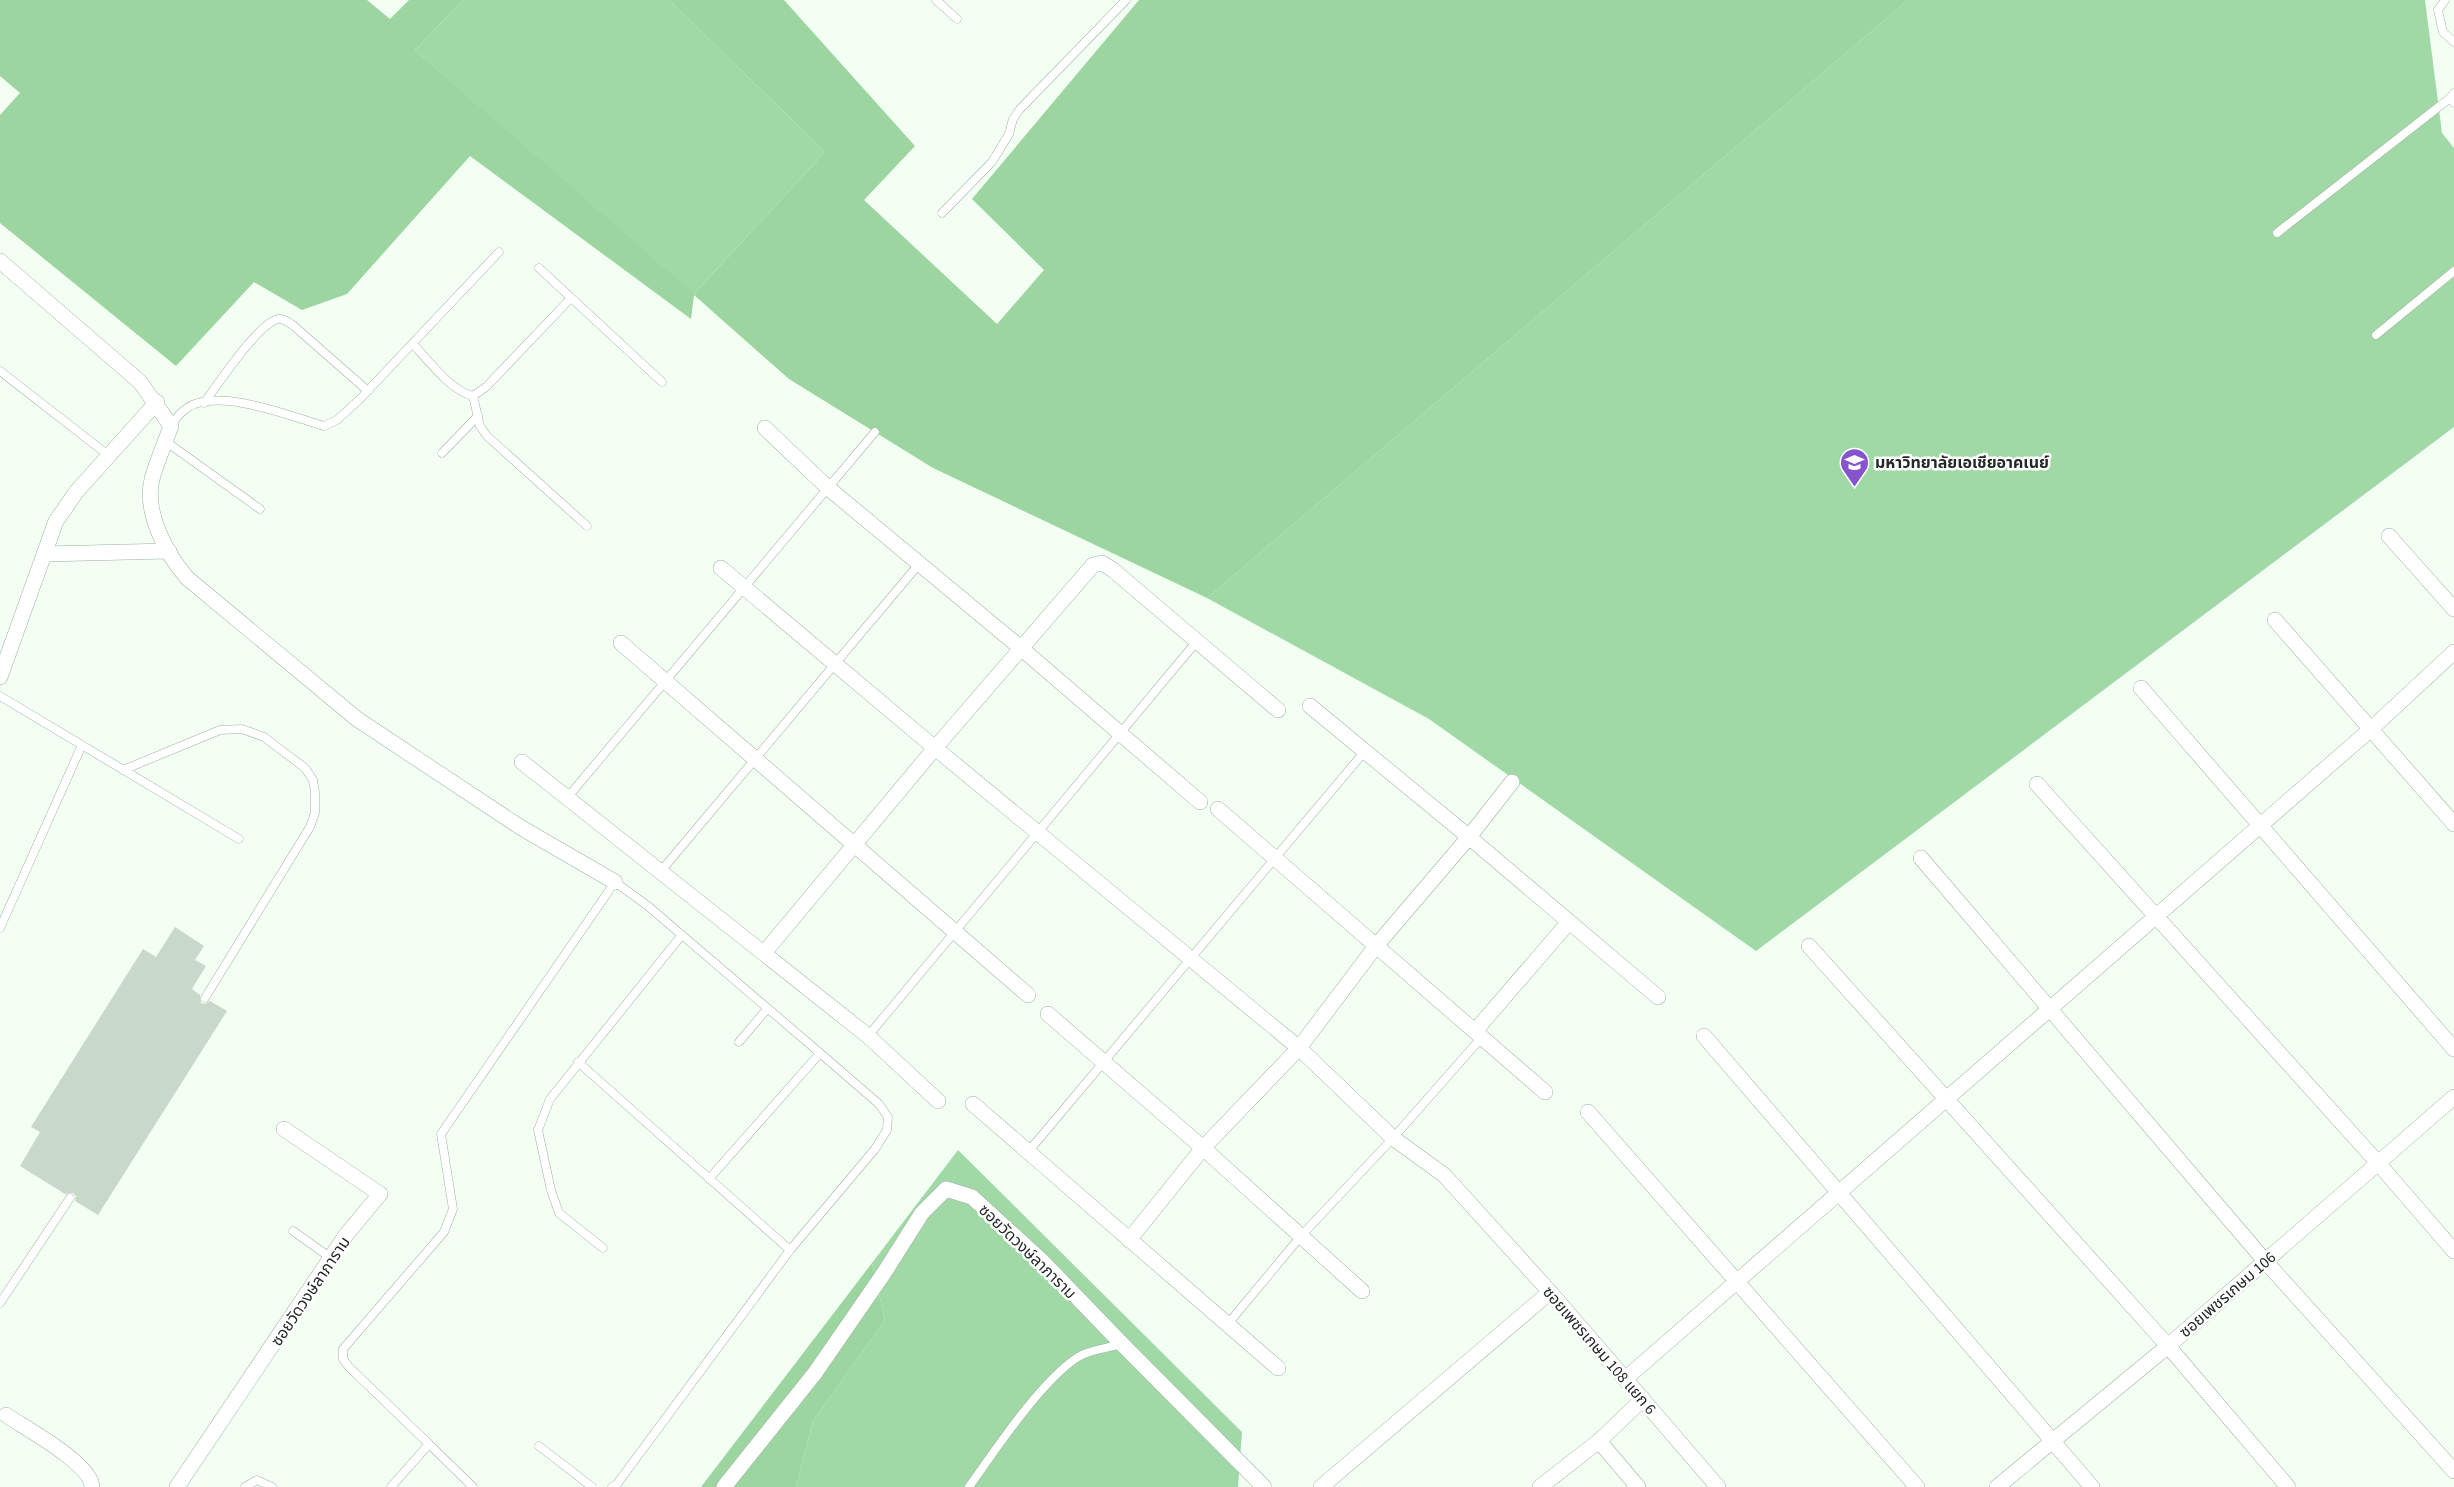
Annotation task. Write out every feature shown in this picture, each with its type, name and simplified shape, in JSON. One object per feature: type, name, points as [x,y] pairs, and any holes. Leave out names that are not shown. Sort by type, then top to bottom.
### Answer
[{"type":"street","points":[[0,261],[140,382],[157,402],[171,426],[152,481],[150,504],[159,531],[187,578],[357,719],[520,827],[615,882]]},
{"type":"street","points":[[0,677],[56,521],[77,490],[157,402]]},
{"type":"street","points":[[765,428],[827,488],[1022,649],[1200,802]]},
{"type":"street","points":[[2389,536],[2454,609]]},
{"type":"street","points":[[44,554],[169,551]]},
{"type":"street","points":[[764,953],[935,748],[1094,565],[1102,563],[1278,710]]},
{"type":"street","name":"ซอยเพชรเกษม 108 แยก 6","points":[[721,568],[1299,1048],[1393,1138],[1444,1175],[1550,1292],[1718,1487]]},
{"type":"street","points":[[2275,620],[2454,824]]},
{"type":"street","points":[[621,643],[1028,995]]},
{"type":"street","points":[[1625,1379],[2371,729],[2454,652]]},
{"type":"street","points":[[2141,688],[2454,1049]]},
{"type":"street","points":[[1310,706],[1658,997]]},
{"type":"street","points":[[522,762],[868,1036],[938,1101]]},
{"type":"street","points":[[1129,1240],[1203,1148],[1299,1048],[1376,946],[1469,837],[1512,782]]},
{"type":"street","points":[[2037,784],[2378,1163],[2454,1251]]},
{"type":"street","points":[[1218,809],[1545,1092]]},
{"type":"street","points":[[1921,858],[2265,1261],[2454,1471]]},
{"type":"street","points":[[1479,1034],[1569,922]]},
{"type":"street","points":[[1809,946],[2168,1346],[2288,1487]]},
{"type":"street","points":[[1048,1014],[1203,1148],[1362,1291]]},
{"type":"street","points":[[1704,1036],[2092,1487]]},
{"type":"street","name":"ซอยเพชรเกษม 106","points":[[1997,1487],[2168,1346],[2454,1096]]},
{"type":"street","points":[[973,1104],[1278,1368]]},
{"type":"street","points":[[1588,1112],[1917,1487]]},
{"type":"street","name":"ซอยวัดวงษ์ลาภาราม","points":[[177,1487],[331,1259],[380,1194],[284,1129]]},
{"type":"street","name":"ซอยวัดวงษ์ลาภาราม","points":[[724,1487],[815,1373],[922,1213],[946,1189],[972,1197],[1042,1261],[1264,1487]]},
{"type":"street","points":[[1321,1487],[1550,1292]]},
{"type":"street","points":[[1540,1487],[1599,1441],[1643,1399]]},
{"type":"street","points":[[6,1415],[80,1465],[92,1480],[92,1487]]},
{"type":"street","points":[[1599,1441],[1638,1487]]},
{"type":"lane","points":[[936,0],[957,20]]},
{"type":"lane","points":[[942,213],[992,162],[1009,134],[1013,119],[1020,109],[1126,0]]},
{"type":"lane","points":[[2445,0],[2438,10],[2443,32],[2454,42]]},
{"type":"lane","points":[[2277,233],[2453,98]]},
{"type":"lane","points":[[171,426],[189,407],[227,400],[253,405],[324,426],[337,420],[368,391],[499,252]]},
{"type":"lane","points":[[539,268],[662,382]]},
{"type":"lane","points":[[2376,336],[2454,271]]},
{"type":"lane","points":[[412,344],[456,388],[466,395],[473,396],[481,393],[571,298]]},
{"type":"lane","points":[[204,403],[251,340],[278,319],[295,327],[368,391]]},
{"type":"lane","points":[[0,371],[108,455]]},
{"type":"lane","points":[[473,396],[480,426],[487,436],[587,526]]},
{"type":"lane","points":[[442,453],[478,416]]},
{"type":"lane","points":[[567,798],[875,432]]},
{"type":"lane","points":[[165,441],[260,509]]},
{"type":"lane","points":[[661,871],[919,564]]},
{"type":"lane","points":[[868,1036],[1197,641]]},
{"type":"lane","points":[[0,696],[238,839]]},
{"type":"lane","points":[[123,770],[220,730],[242,729],[264,737],[305,768],[313,780],[316,804],[310,827],[205,998]]},
{"type":"lane","points":[[0,928],[82,745]]},
{"type":"lane","points":[[1028,1152],[1192,960],[1365,751]]},
{"type":"lane","points":[[474,1487],[349,1367],[343,1359],[344,1349],[444,1232],[453,1209],[441,1134],[615,882],[648,906],[820,1053],[879,1104],[888,1117],[887,1130],[875,1149],[790,1250],[617,1484],[612,1487]]},
{"type":"lane","points":[[603,1248],[559,1213],[551,1190],[538,1130],[550,1099],[681,936]]},
{"type":"lane","points":[[739,1042],[767,1009]]},
{"type":"lane","points":[[1227,1325],[1301,1236],[1393,1138],[1479,1034]]},
{"type":"lane","points":[[709,1179],[820,1053]]},
{"type":"lane","points":[[578,1062],[790,1250]]},
{"type":"lane","points":[[0,1303],[70,1198]]},
{"type":"lane","points":[[293,1231],[331,1259]]},
{"type":"lane","points":[[969,1487],[1030,1405],[1062,1369],[1080,1355],[1122,1344]]},
{"type":"lane","points":[[391,1487],[429,1444]]},
{"type":"lane","points":[[539,1446],[592,1487]]},
{"type":"lane","points":[[245,1487],[257,1480],[272,1487]]},
{"type":"green space","points":[[0,0],[367,0],[390,19],[409,0],[463,0],[415,50],[694,294],[825,152],[669,0],[784,0],[915,146],[864,200],[997,324],[1044,270],[972,199],[1139,0],[1908,0],[1207,598],[933,468],[789,379],[694,295],[691,319],[470,156],[347,294],[302,310],[254,282],[176,366],[0,223],[0,115],[20,93],[0,76]]},
{"type":"green space","points":[[463,0],[669,0],[825,152],[693,295],[415,50]]},
{"type":"green space","name":"มหาวิทยาลัยเอเชียอาคเนย์","points":[[1908,0],[2425,0],[2442,133],[2454,148],[2454,427],[1756,951],[1429,719],[1207,598]]},
{"type":"green space","points":[[958,1150],[1242,1432],[1238,1487],[796,1487],[813,1421],[885,1320],[872,1263]]},
{"type":"green space","points":[[872,1263],[885,1320],[813,1421],[796,1487],[701,1487]]},
{"type":"building","points":[[175,927],[204,946],[195,960],[206,966],[192,989],[200,995],[201,1003],[205,1004],[210,1001],[227,1011],[98,1215],[75,1201],[76,1196],[73,1193],[65,1194],[20,1166],[40,1132],[31,1127],[143,949],[156,957]]},
{"type":"place","name":"มหาวิทยาลัยเอเชียอาคเนย์","points":[[1854,488]]}]
